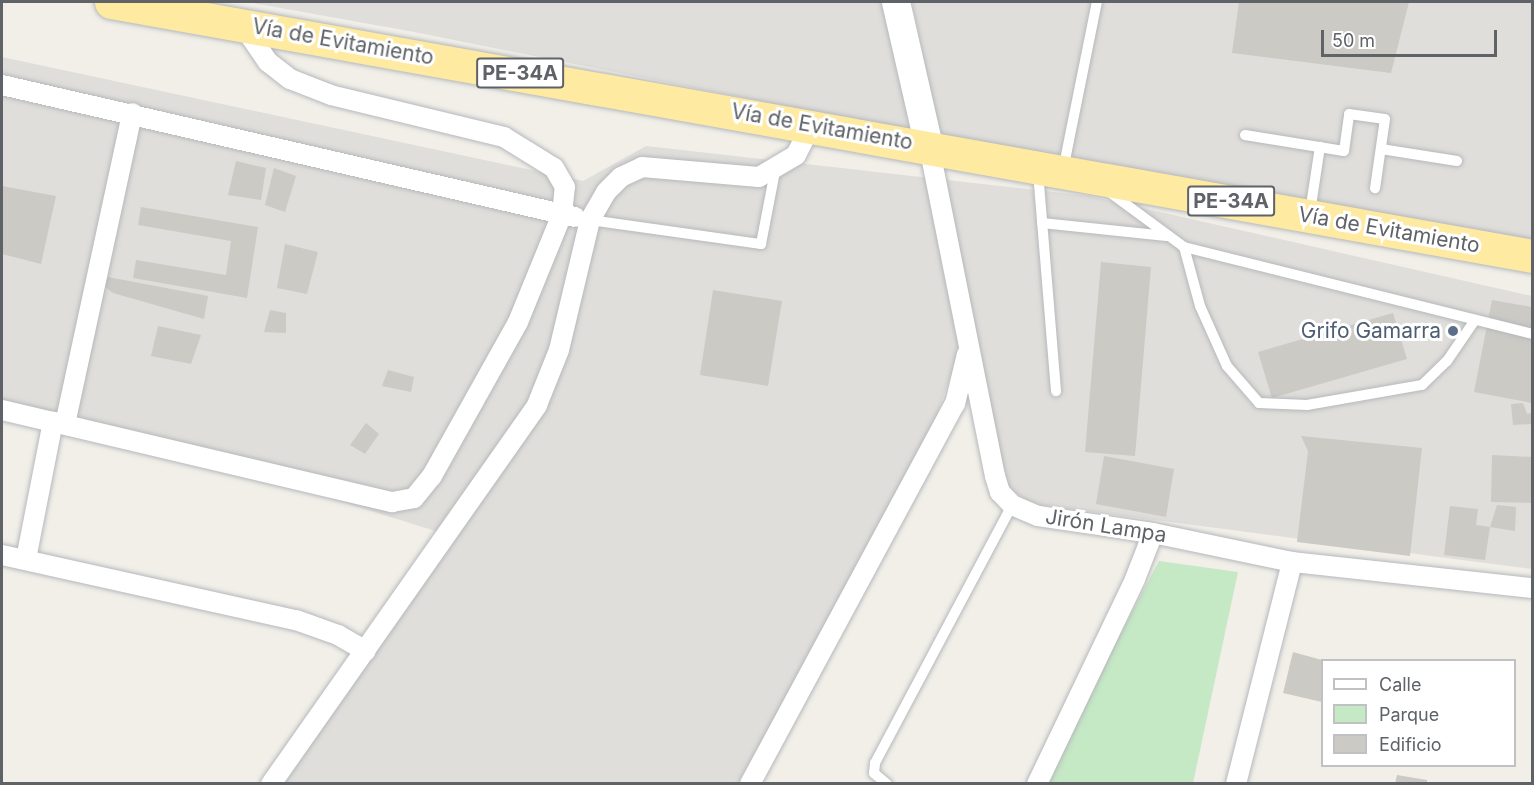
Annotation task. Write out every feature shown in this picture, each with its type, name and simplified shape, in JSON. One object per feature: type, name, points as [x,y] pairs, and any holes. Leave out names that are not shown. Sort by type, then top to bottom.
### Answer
[{"type":"highway","name":"Vía de Evitamiento","points":[[111,2],[811,124],[1533,256]]},
{"type":"main road","points":[[896,2],[929,146]]},
{"type":"street","points":[[2,410],[392,502],[414,498],[432,477],[519,322],[562,214],[565,187],[554,168],[504,137],[331,95],[290,79],[268,62],[242,24]]},
{"type":"street","points":[[2,85],[132,113],[590,220]]},
{"type":"street","points":[[26,559],[132,113]]},
{"type":"street","points":[[271,783],[537,405],[569,316],[590,220],[606,192],[621,177],[642,167],[759,177],[775,171],[796,155],[811,124]]},
{"type":"street","points":[[929,146],[995,476],[1000,492],[1012,505]]},
{"type":"street","points":[[750,783],[955,404],[968,349]]},
{"type":"street","name":"Jirón Lampa","points":[[1012,505],[1038,516],[1153,533],[1293,562],[1533,588]]},
{"type":"street","points":[[1038,783],[1135,579],[1153,533]]},
{"type":"street","points":[[2,555],[296,621],[338,635],[366,651]]},
{"type":"street","points":[[1236,783],[1293,562]]},
{"type":"lane","points":[[1056,391],[1042,223],[1062,170],[1097,2]]},
{"type":"lane","points":[[1245,135],[1344,150],[1349,114],[1386,119],[1375,188]]},
{"type":"lane","points":[[1310,215],[1320,147]]},
{"type":"lane","points":[[1381,149],[1457,161]]},
{"type":"lane","points":[[1062,170],[1184,247],[1533,334]]},
{"type":"lane","points":[[590,220],[761,244],[775,171]]},
{"type":"lane","points":[[1042,223],[1166,236]]},
{"type":"lane","points":[[1184,247],[1200,306],[1227,366],[1259,403],[1306,405],[1422,385],[1447,361],[1475,320]]},
{"type":"lane","points":[[887,783],[874,772],[874,763],[1012,505]]},
{"type":"shaded area","points":[[247,2],[885,2],[910,131],[414,32]]},
{"type":"shaded area","points":[[912,2],[1532,2],[1532,241],[940,139]]},
{"type":"shaded area","points":[[2,57],[583,181],[646,146],[1089,196],[1532,296],[1532,569],[1032,504],[1009,488],[983,384],[954,366],[925,449],[738,783],[273,783],[445,534],[236,469],[2,410]]},
{"type":"green space","points":[[1159,561],[1238,572],[1193,783],[1049,784],[1089,693]]},
{"type":"building","points":[[1239,2],[1409,2],[1391,73],[1232,53]]},
{"type":"building","points":[[236,161],[266,168],[261,200],[228,195]]},
{"type":"building","points":[[274,168],[296,176],[285,212],[265,205]]},
{"type":"building","points":[[2,186],[56,196],[41,264],[2,254]]},
{"type":"building","points":[[141,207],[258,227],[247,298],[133,278],[136,260],[226,275],[231,241],[138,225]]},
{"type":"building","points":[[285,244],[318,252],[307,294],[277,288]]},
{"type":"building","points":[[1101,262],[1151,267],[1135,456],[1085,452]]},
{"type":"building","points":[[108,277],[208,296],[204,319],[113,293],[104,286]]},
{"type":"building","points":[[713,290],[782,301],[768,386],[700,375]]},
{"type":"building","points":[[1492,300],[1532,307],[1532,403],[1474,392]]},
{"type":"building","points":[[270,310],[286,313],[286,333],[264,332]]},
{"type":"building","points":[[1393,313],[1407,359],[1272,398],[1258,352]]},
{"type":"building","points":[[158,326],[201,335],[191,364],[151,356]]},
{"type":"building","points":[[388,370],[414,377],[411,392],[382,386]]},
{"type":"building","points":[[1523,403],[1527,414],[1532,413],[1532,424],[1513,425],[1511,404]]},
{"type":"building","points":[[366,423],[379,434],[365,454],[350,445]]},
{"type":"building","points":[[1301,436],[1422,448],[1410,556],[1297,542],[1308,451]]},
{"type":"building","points":[[1492,455],[1532,457],[1532,503],[1491,502]]},
{"type":"building","points":[[1104,456],[1174,469],[1166,517],[1096,504]]},
{"type":"building","points":[[1497,505],[1516,507],[1515,531],[1490,527]]},
{"type":"building","points":[[1450,506],[1478,509],[1476,525],[1490,527],[1485,560],[1444,555]]},
{"type":"building","points":[[1293,652],[1321,660],[1321,702],[1283,693]]},
{"type":"building","points":[[1397,775],[1427,780],[1427,784],[1395,784]]},
{"type":"place","name":"Grifo Gamarra","points":[[1453,331]]}]
